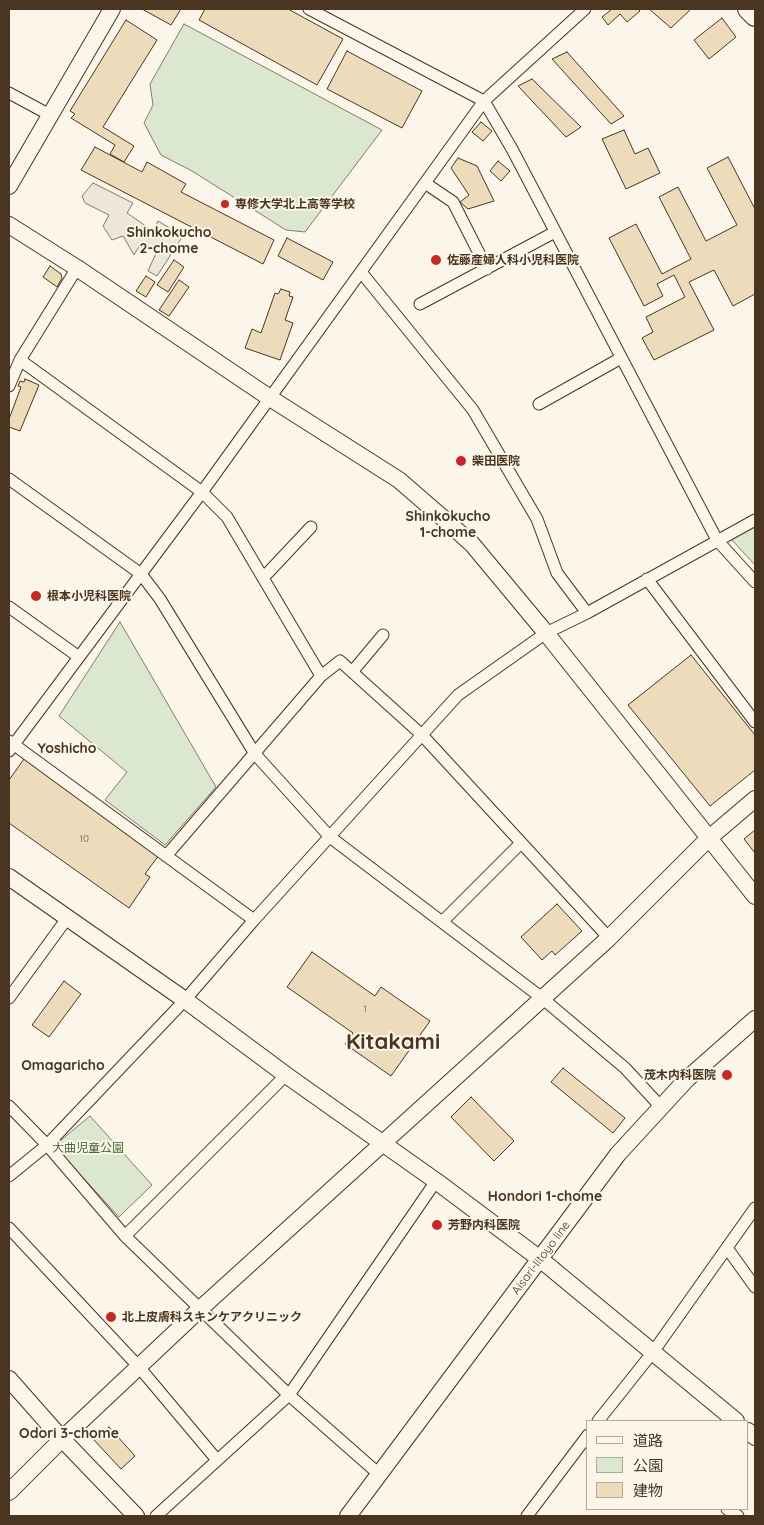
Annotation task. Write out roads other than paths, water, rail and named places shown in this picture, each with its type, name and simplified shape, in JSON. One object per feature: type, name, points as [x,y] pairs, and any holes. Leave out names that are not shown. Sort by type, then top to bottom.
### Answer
[{"type":"highway","points":[[748,9],[755,16]]},
{"type":"street","points":[[9,186],[112,9]]},
{"type":"street","points":[[310,9],[484,101],[556,232],[717,540],[755,582]]},
{"type":"street","points":[[254,920],[10,745],[79,657],[202,492],[484,101],[585,9]]},
{"type":"street","points":[[9,94],[50,115]]},
{"type":"street","points":[[425,183],[453,202],[487,269]]},
{"type":"street","points":[[9,225],[77,268],[270,398],[399,480],[472,544],[546,633],[755,896]]},
{"type":"street","points":[[420,304],[556,232]]},
{"type":"street","points":[[9,386],[20,360],[77,268]]},
{"type":"street","points":[[361,272],[473,410],[536,519],[557,573],[587,613]]},
{"type":"street","points":[[539,404],[621,358]]},
{"type":"street","points":[[20,360],[202,492],[227,518],[321,676]]},
{"type":"street","points":[[9,479],[141,574],[160,599],[255,754],[330,837],[542,998],[625,1068],[661,1107]]},
{"type":"street","points":[[9,1176],[47,1145],[185,1000],[254,920],[458,695],[546,633],[587,613],[755,520]]},
{"type":"street","points":[[262,578],[311,527]]},
{"type":"street","points":[[647,579],[755,722]]},
{"type":"street","points":[[9,607],[79,657]]},
{"type":"street","points":[[352,672],[383,635]]},
{"type":"street","points":[[166,856],[321,676],[340,661],[422,735],[609,938]]},
{"type":"street","points":[[9,1492],[62,1439],[200,1309],[609,938],[708,839],[755,799]]},
{"type":"street","points":[[442,922],[521,843]]},
{"type":"street","points":[[9,877],[185,1000],[381,1144],[436,1181],[540,1259],[735,1420]]},
{"type":"street","points":[[9,998],[68,917]]},
{"type":"street","name":"Aisari-Iitoyo line","points":[[348,1516],[618,1154],[687,1079],[755,1019]]},
{"type":"street","points":[[125,1236],[286,1075]]},
{"type":"street","points":[[9,1106],[47,1145],[125,1236],[288,1395],[380,1474]]},
{"type":"street","points":[[156,1516],[288,1395],[436,1181]]},
{"type":"street","points":[[599,1420],[653,1352],[755,1208]]},
{"type":"street","points":[[9,1228],[139,1367],[217,1460]]},
{"type":"street","points":[[727,1248],[755,1287]]},
{"type":"street","points":[[9,1379],[62,1439],[136,1516]]},
{"type":"street","points":[[527,1516],[586,1438]]},
{"type":"place","name":"専修大学北上高等学校","points":[[225,204]]},
{"type":"place","name":"佐藤産婦人科小児科医院","points":[[436,260]]},
{"type":"place","name":"柴田医院","points":[[461,461]]},
{"type":"place","name":"根本小児科医院","points":[[36,596]]},
{"type":"place","name":"茂木内科医院","points":[[727,1075]]},
{"type":"place","name":"芳野内科医院","points":[[437,1225]]},
{"type":"place","name":"北上皮膚科スキンケアクリニック","points":[[111,1317]]},
{"type":"district","name":"Shinkokucho 2-chome","points":[[169,242]]},
{"type":"district","name":"Shinkokucho 1-chome","points":[[448,526]]},
{"type":"district","name":"Yoshicho","points":[[67,749]]},
{"type":"district","name":"Kitakami","points":[[393,1042]]},
{"type":"district","name":"Omagaricho","points":[[63,1066]]},
{"type":"district","name":"Hondori 1-chome","points":[[545,1197]]},
{"type":"district","name":"Odori 3-chome","points":[[69,1434]]},
{"type":"park label","name":"大曲児童公園","points":[[88,1148]]}]
